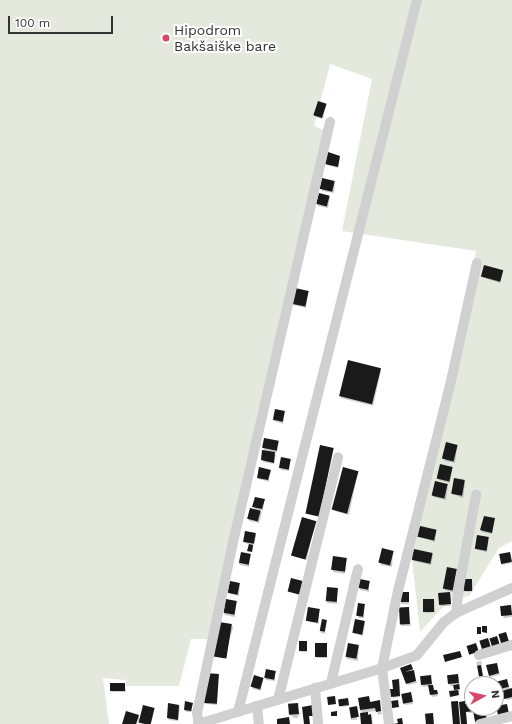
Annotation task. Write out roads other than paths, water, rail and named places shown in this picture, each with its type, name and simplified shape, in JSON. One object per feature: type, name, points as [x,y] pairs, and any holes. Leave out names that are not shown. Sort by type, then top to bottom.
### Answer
[{"type":"street","points":[[238,712],[417,0]]},
{"type":"street","points":[[330,122],[234,538],[197,713],[199,724],[228,720],[238,712],[382,668],[417,655],[444,622],[456,613],[512,588]]},
{"type":"street","points":[[389,724],[382,668],[398,591],[449,390],[477,263]]},
{"type":"street","points":[[278,700],[338,457]]},
{"type":"street","points":[[456,613],[459,587],[476,496]]},
{"type":"street","points":[[331,683],[358,569]]},
{"type":"street","points":[[479,656],[512,645]]},
{"type":"street","points":[[315,688],[318,724]]},
{"type":"street","points":[[257,706],[260,724]]},
{"type":"street","points":[[480,724],[512,716]]},
{"type":"place","name":"Hipodrom Bakšaiške bare","points":[[166,38]]}]
